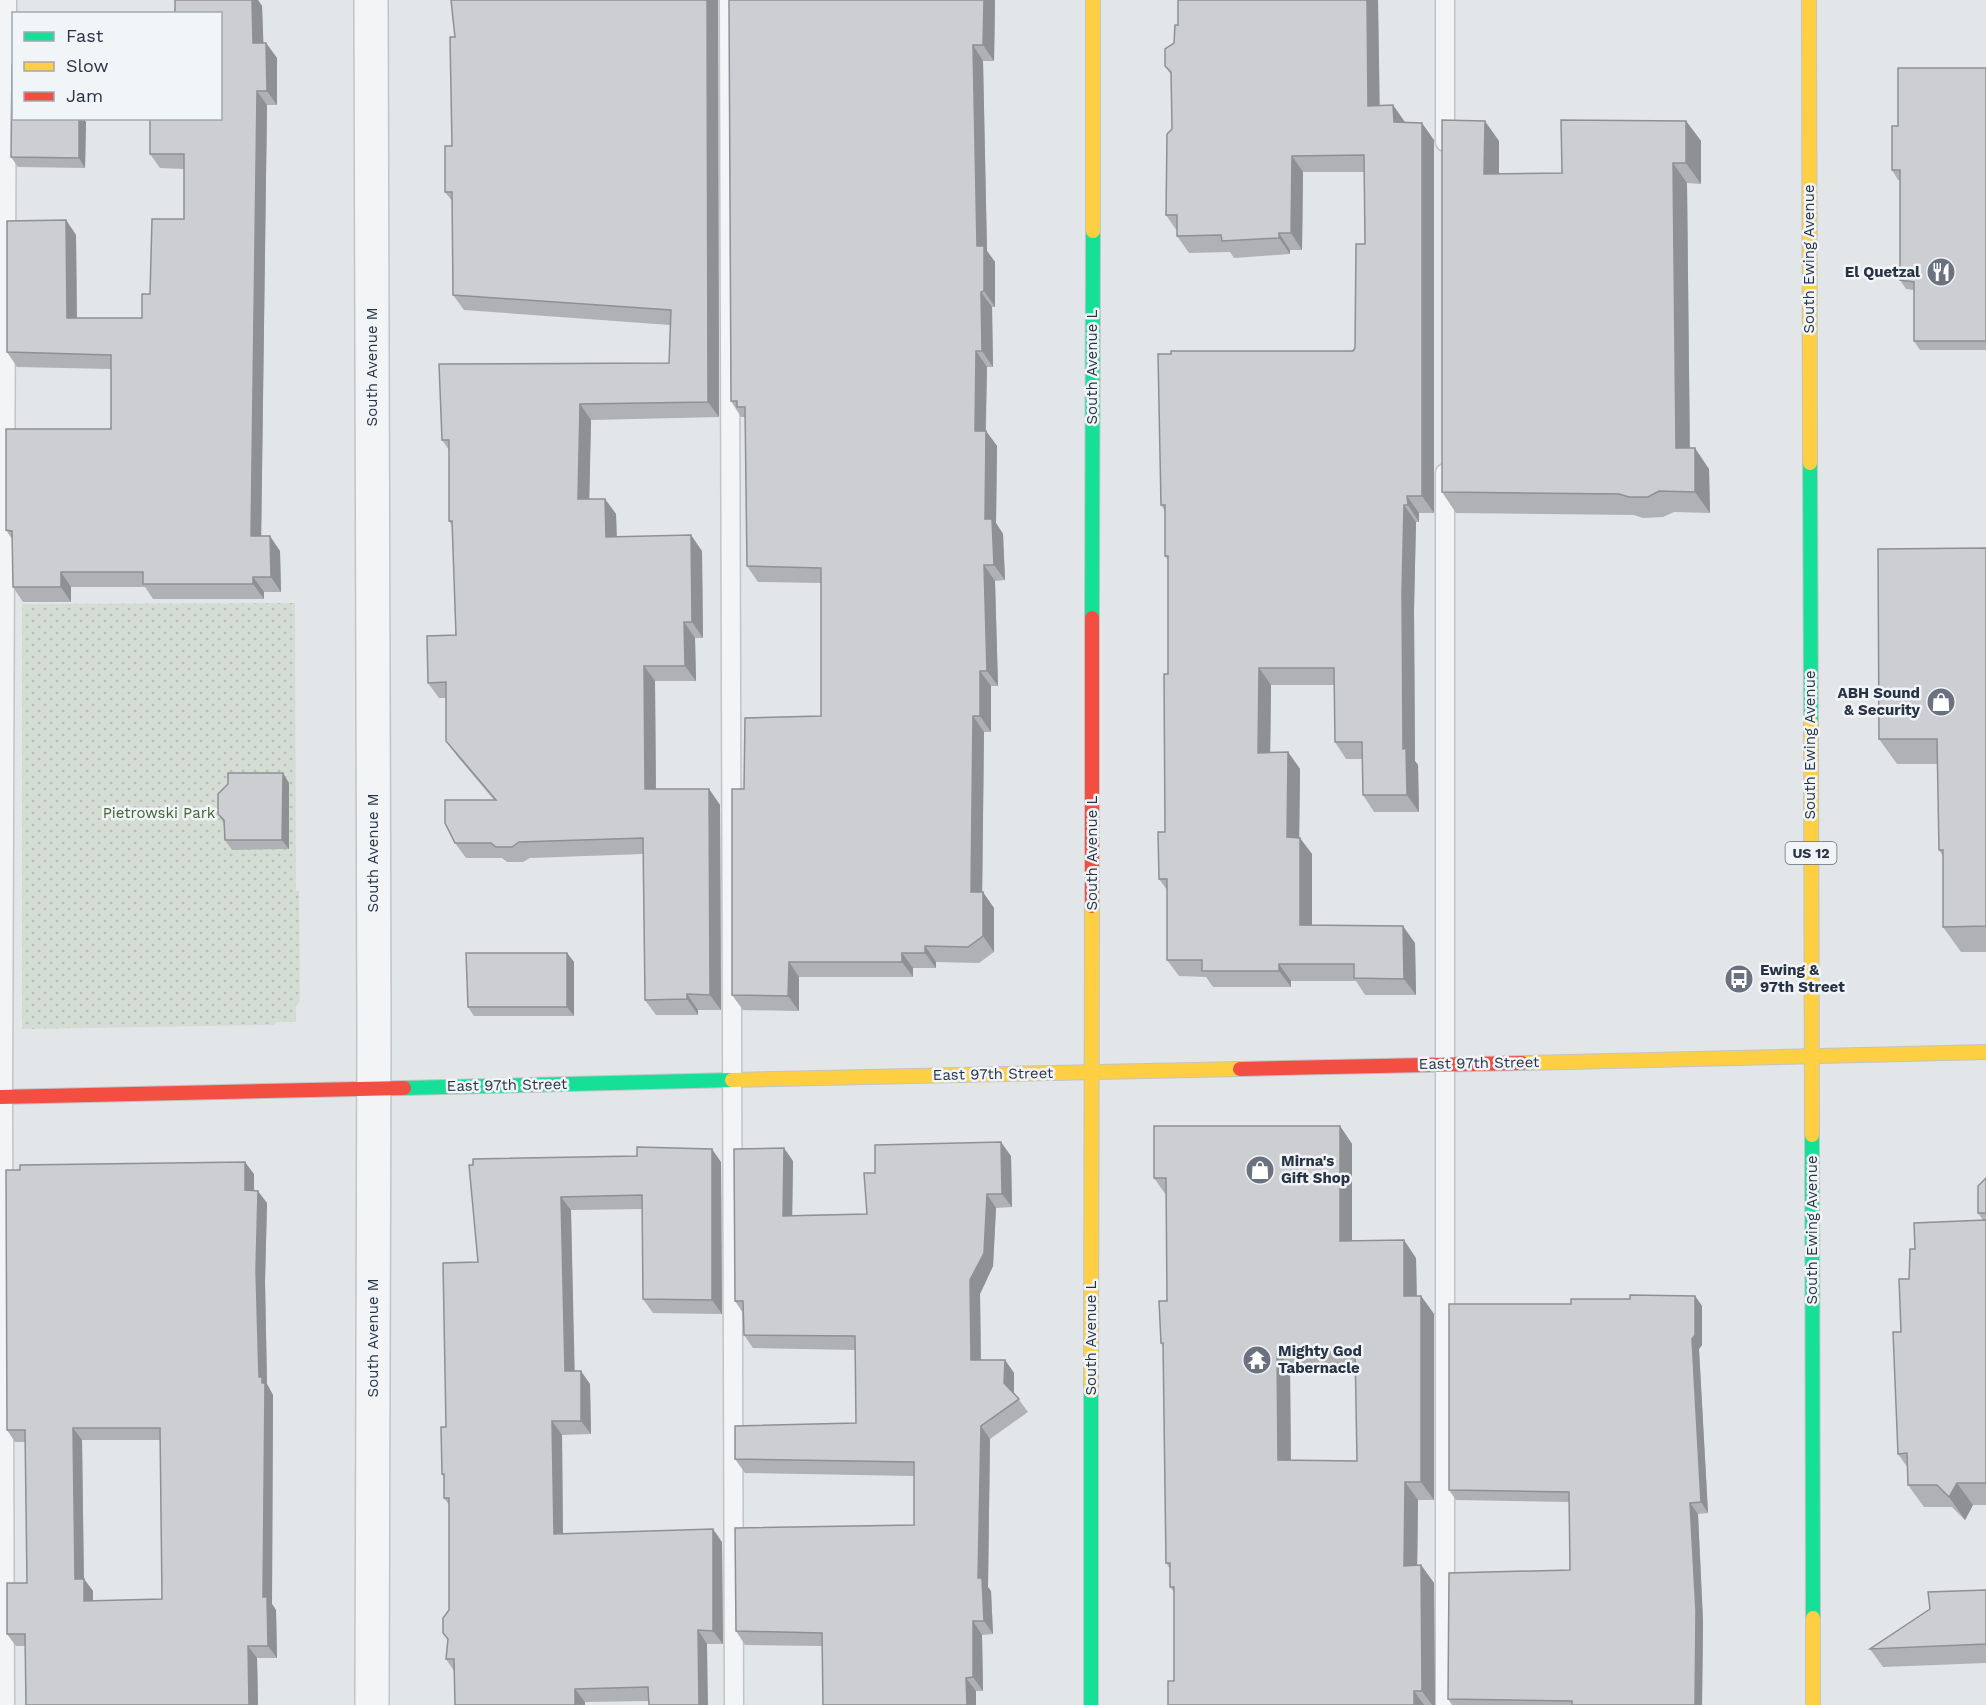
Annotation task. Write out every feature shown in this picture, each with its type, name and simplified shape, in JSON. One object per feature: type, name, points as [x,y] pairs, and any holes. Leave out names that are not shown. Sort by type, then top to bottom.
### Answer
[{"type":"street","name":"South Avenue M","points":[[371,0],[374,1088],[372,1705]]},
{"type":"street","name":"South Avenue L","points":[[1091,1705],[1093,0]]},
{"type":"street","name":"South Ewing Avenue","points":[[1809,0],[1813,1705]]},
{"type":"street","name":"East 97th Street","points":[[1,1097],[1986,1052]]},
{"type":"lane","points":[[5,1705],[1,1097],[7,0]]},
{"type":"lane","points":[[729,0],[734,1705]]},
{"type":"lane","points":[[1445,0],[1445,155]]},
{"type":"lane","points":[[1445,454],[1446,1705]]},
{"type":"green space","name":"Pietrowski Park","points":[[295,603],[296,891],[299,891],[300,1001],[296,1005],[296,1022],[277,1022],[274,1025],[22,1029],[22,604]]},
{"type":"building","points":[[175,0],[252,0],[253,43],[266,43],[267,91],[257,91],[251,536],[270,536],[271,577],[253,577],[253,584],[143,584],[143,572],[61,572],[61,587],[13,587],[12,531],[6,530],[6,429],[111,429],[111,355],[7,352],[7,221],[66,220],[67,318],[142,318],[142,294],[150,294],[152,219],[184,219],[184,154],[150,154],[150,120],[222,120],[222,12],[175,12]]},
{"type":"building","points":[[451,0],[707,0],[708,402],[580,404],[578,499],[605,499],[606,537],[691,535],[692,622],[684,622],[685,666],[644,666],[645,789],[709,789],[710,995],[687,994],[687,999],[645,1000],[643,838],[519,842],[512,847],[496,847],[491,843],[455,843],[445,823],[445,800],[496,800],[446,741],[446,682],[428,683],[427,636],[456,635],[452,521],[449,521],[449,440],[442,440],[439,364],[669,363],[671,310],[453,295],[452,192],[445,192],[445,146],[452,146],[450,37],[455,37]]},
{"type":"building","points":[[729,0],[984,0],[983,45],[973,45],[977,246],[984,246],[984,291],[981,292],[982,351],[976,351],[975,431],[986,431],[985,519],[992,519],[994,565],[984,565],[987,671],[980,671],[980,716],[973,716],[971,892],[983,892],[983,936],[968,947],[925,946],[925,953],[902,953],[902,962],[789,962],[788,996],[732,995],[732,789],[744,789],[745,718],[821,716],[821,568],[747,566],[745,407],[737,407],[737,401],[731,401]]},
{"type":"building","points":[[1178,0],[1367,0],[1368,106],[1393,105],[1394,122],[1422,123],[1422,496],[1407,496],[1408,505],[1404,505],[1402,592],[1403,749],[1406,748],[1407,795],[1363,795],[1362,742],[1335,742],[1334,668],[1259,668],[1258,753],[1288,752],[1287,837],[1300,838],[1300,925],[1403,926],[1404,979],[1354,978],[1354,964],[1279,964],[1279,971],[1202,971],[1202,960],[1167,960],[1167,879],[1159,879],[1158,832],[1165,832],[1164,674],[1168,674],[1168,556],[1165,556],[1165,505],[1161,505],[1158,354],[1171,354],[1171,351],[1353,351],[1355,348],[1356,244],[1365,244],[1364,155],[1292,156],[1291,233],[1279,233],[1279,238],[1222,241],[1221,235],[1177,236],[1177,215],[1166,215],[1167,134],[1172,129],[1171,72],[1165,66],[1165,49],[1174,43],[1175,25],[1178,25]]},
{"type":"building","points":[[12,65],[12,120],[79,120],[79,158],[11,157]]},
{"type":"building","points":[[1898,68],[1986,68],[1986,341],[1914,341],[1914,282],[1900,280],[1900,170],[1892,170],[1892,126],[1898,126]]},
{"type":"building","points":[[1442,120],[1485,121],[1484,174],[1562,173],[1561,120],[1686,121],[1686,163],[1673,163],[1676,448],[1695,448],[1695,492],[1659,491],[1648,497],[1629,497],[1619,494],[1442,492]]},
{"type":"building","points":[[1986,548],[1986,926],[1943,927],[1943,850],[1939,850],[1937,739],[1879,739],[1878,549]]},
{"type":"building","name":"Pietrowski Park","points":[[228,773],[283,773],[282,840],[225,840],[224,820],[218,814],[218,794],[228,784]]},
{"type":"building","points":[[466,953],[567,953],[567,1007],[468,1007]]},
{"type":"building","points":[[1154,1126],[1340,1126],[1340,1241],[1404,1240],[1404,1296],[1421,1296],[1421,1482],[1405,1482],[1404,1566],[1421,1565],[1422,1691],[1414,1691],[1414,1705],[1168,1705],[1168,1681],[1174,1681],[1174,1587],[1170,1587],[1170,1563],[1166,1563],[1163,1343],[1161,1343],[1159,1301],[1167,1301],[1166,1178],[1154,1178]],"holes":[[[1355,1348],[1357,1461],[1278,1460],[1277,1350]]]},
{"type":"building","points":[[1001,1142],[1002,1194],[987,1194],[984,1253],[970,1280],[971,1360],[1005,1360],[1004,1383],[1019,1399],[981,1426],[978,1578],[982,1578],[984,1621],[973,1621],[973,1677],[966,1678],[967,1705],[823,1705],[822,1633],[736,1631],[735,1528],[914,1525],[914,1462],[735,1459],[735,1426],[856,1423],[855,1336],[744,1335],[743,1301],[735,1301],[734,1149],[784,1148],[783,1216],[867,1214],[864,1173],[875,1173],[875,1145]]},
{"type":"building","points":[[637,1147],[712,1149],[712,1300],[643,1299],[642,1195],[561,1197],[565,1371],[581,1371],[581,1421],[552,1421],[554,1534],[713,1529],[713,1631],[698,1630],[699,1705],[649,1705],[648,1687],[575,1689],[575,1705],[455,1705],[454,1659],[446,1659],[448,1639],[443,1633],[443,1618],[449,1610],[449,1498],[444,1498],[444,1474],[442,1474],[441,1427],[446,1427],[443,1263],[478,1262],[469,1165],[473,1165],[473,1159],[637,1156]]},
{"type":"building","points":[[245,1162],[245,1190],[258,1191],[256,1270],[259,1377],[262,1377],[262,1383],[265,1383],[263,1597],[267,1597],[268,1646],[248,1646],[249,1705],[26,1705],[25,1634],[7,1634],[7,1583],[27,1583],[25,1430],[7,1430],[6,1170],[20,1170],[20,1165]],"holes":[[[73,1428],[160,1428],[162,1599],[84,1601],[84,1579],[75,1579]]]},
{"type":"building","points":[[1986,1178],[1986,1213],[1978,1213],[1978,1186]]},
{"type":"building","points":[[1986,1220],[1986,1483],[1957,1483],[1949,1497],[1937,1485],[1908,1485],[1907,1453],[1898,1454],[1893,1332],[1901,1332],[1899,1279],[1909,1279],[1910,1249],[1915,1249],[1914,1223]]},
{"type":"building","points":[[1630,1295],[1695,1296],[1695,1335],[1692,1339],[1701,1502],[1690,1503],[1696,1611],[1695,1705],[1572,1705],[1572,1701],[1448,1699],[1449,1573],[1570,1570],[1569,1492],[1449,1490],[1449,1304],[1571,1304],[1571,1299],[1630,1299]]},
{"type":"building","points":[[1986,1590],[1986,1644],[1870,1649],[1930,1609],[1928,1592]]},
{"type":"traffic: fast","points":[[1092,618],[1093,231]]},
{"type":"traffic: fast","points":[[1810,463],[1811,723]]},
{"type":"traffic: fast","points":[[404,1088],[732,1080]]},
{"type":"traffic: fast","points":[[1812,1135],[1813,1618]]},
{"type":"traffic: fast","points":[[1091,1391],[1091,1705]]},
{"type":"traffic: slow","points":[[1093,0],[1093,231]]},
{"type":"traffic: slow","points":[[1809,0],[1810,463]]},
{"type":"traffic: slow","points":[[1811,723],[1812,1135]]},
{"type":"traffic: slow","points":[[1091,1391],[1092,906]]},
{"type":"traffic: slow","points":[[1522,1063],[1986,1052]]},
{"type":"traffic: slow","points":[[732,1080],[1240,1069]]},
{"type":"traffic: slow","points":[[1813,1618],[1813,1705]]},
{"type":"traffic: jam","points":[[1092,618],[1092,906]]},
{"type":"traffic: jam","points":[[1240,1069],[1522,1063]]},
{"type":"traffic: jam","points":[[0,1097],[404,1088]]},
{"type":"place","name":"El Quetzal","points":[[1941,272]]},
{"type":"place","name":"ABH Sound & Security","points":[[1941,702]]},
{"type":"place","name":"Ewing & 97th Street","points":[[1739,979]]},
{"type":"place","name":"Mirna's Gift Shop","points":[[1260,1170]]},
{"type":"place","name":"Mighty God Tabernacle","points":[[1257,1360]]}]
